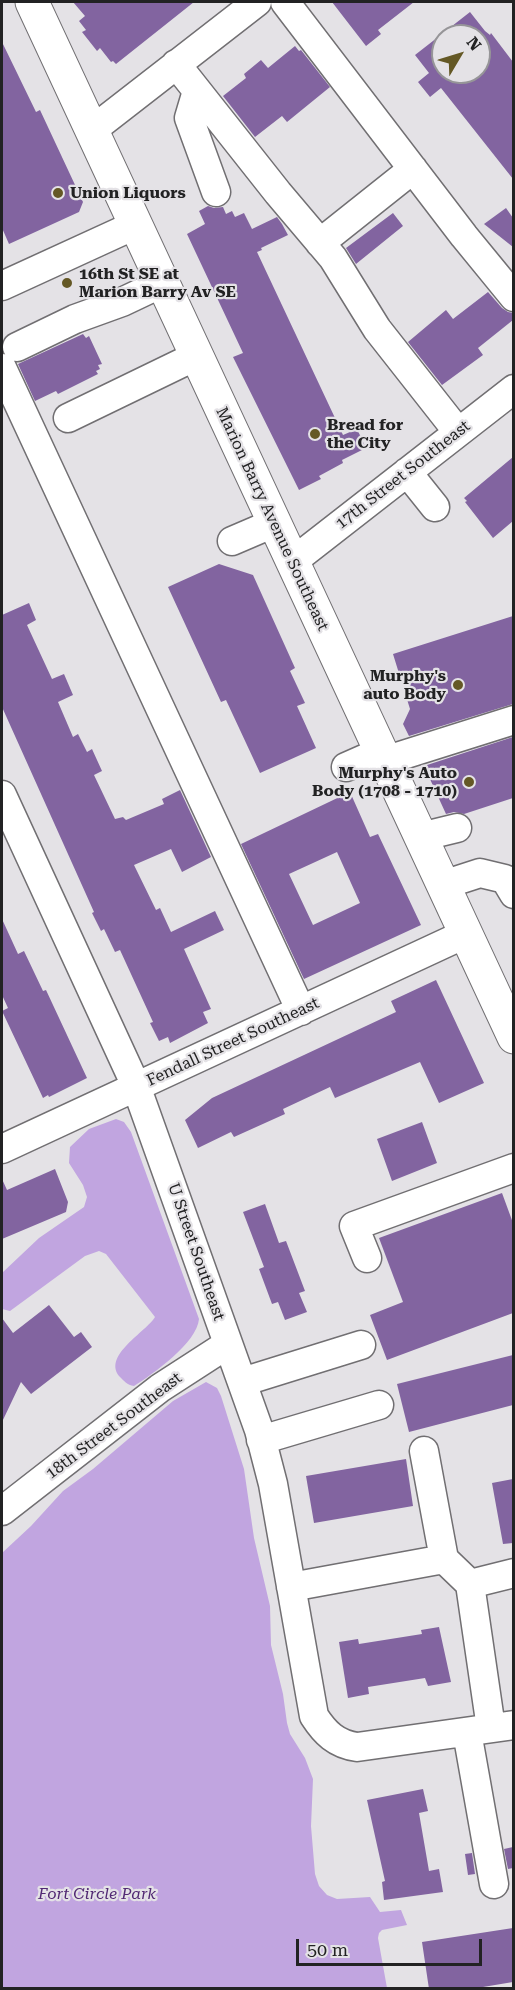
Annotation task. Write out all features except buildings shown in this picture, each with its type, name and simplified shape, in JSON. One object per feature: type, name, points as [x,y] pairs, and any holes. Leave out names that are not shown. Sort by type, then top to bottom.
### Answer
[{"type":"main road","name":"Marion Barry Avenue Southeast","points":[[32,2],[382,757],[512,1031]]},
{"type":"street","points":[[91,131],[257,2]]},
{"type":"street","points":[[285,2],[513,297]]},
{"type":"street","points":[[176,64],[333,258],[377,329],[458,432]]},
{"type":"street","points":[[197,91],[189,118],[216,192]]},
{"type":"street","points":[[320,243],[413,169]]},
{"type":"street","points":[[2,286],[135,225]]},
{"type":"street","points":[[162,283],[122,302],[75,319],[9,358],[301,1011]]},
{"type":"street","points":[[68,418],[196,356]]},
{"type":"street","name":"17th Street Southeast","points":[[292,562],[513,389]]},
{"type":"street","points":[[407,472],[435,507]]},
{"type":"street","points":[[232,541],[274,523]]},
{"type":"street","points":[[346,767],[513,720]]},
{"type":"street","name":"U Street Southeast","points":[[2,795],[136,1086],[242,1382],[273,1484],[314,1716],[322,1729],[337,1742],[357,1747],[490,1728]]},
{"type":"street","points":[[420,837],[457,828]]},
{"type":"street","points":[[443,885],[480,873],[505,879],[513,894]]},
{"type":"street","name":"Fendall Street Southeast","points":[[2,1149],[465,934]]},
{"type":"street","points":[[366,1258],[354,1226],[513,1168]]},
{"type":"street","name":"18th Street Southeast","points":[[4,1504],[160,1388],[228,1344]]},
{"type":"street","points":[[242,1382],[361,1345]]},
{"type":"street","points":[[261,1440],[379,1405]]},
{"type":"street","points":[[424,1451],[444,1559],[470,1584],[490,1728],[494,1884]]},
{"type":"street","points":[[291,1587],[444,1559]]},
{"type":"street","points":[[470,1584],[513,1573]]},
{"type":"green space","points":[[116,1119],[124,1122],[131,1132],[199,1319],[191,1338],[183,1348],[134,1386],[127,1384],[119,1376],[116,1368],[117,1360],[128,1344],[155,1317],[106,1254],[99,1251],[85,1256],[10,1311],[2,1309],[2,1273],[39,1238],[84,1207],[87,1197],[83,1185],[69,1163],[70,1147],[89,1129]]},
{"type":"green space","name":"Fort Circle Park","points":[[206,1382],[217,1388],[221,1396],[244,1469],[254,1538],[270,1606],[271,1645],[283,1694],[287,1723],[290,1734],[305,1758],[313,1779],[311,1826],[315,1874],[319,1886],[327,1895],[337,1899],[370,1897],[380,1912],[401,1910],[407,1925],[382,1930],[379,1933],[387,1988],[2,1988],[2,1553],[63,1491],[93,1469],[173,1401]]},
{"type":"place","name":"Union Liquors","points":[[58,193]]},
{"type":"place","name":"16th St SE at Marion Barry Av SE","points":[[67,283]]},
{"type":"place","name":"Bread for the City","points":[[315,434]]},
{"type":"place","name":"Murphy's auto Body","points":[[458,685]]},
{"type":"place","name":"Murphy's Auto Body (1708 - 1710)","points":[[469,782]]}]
